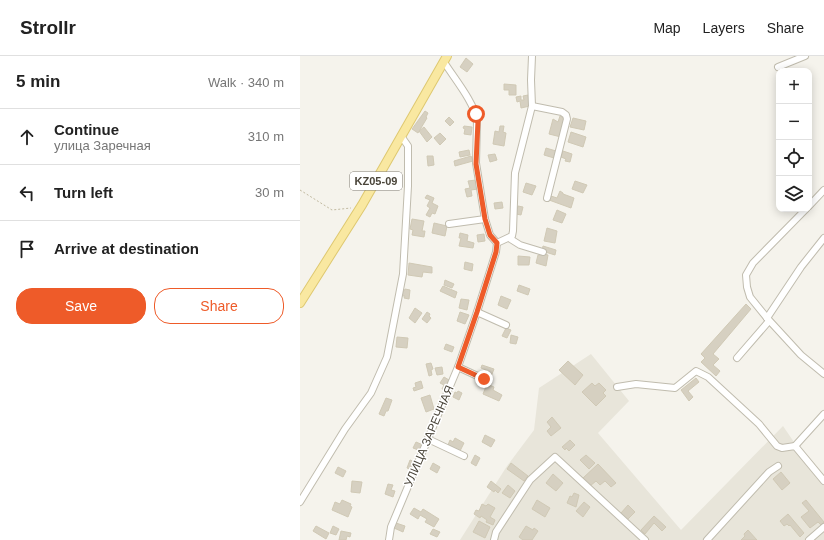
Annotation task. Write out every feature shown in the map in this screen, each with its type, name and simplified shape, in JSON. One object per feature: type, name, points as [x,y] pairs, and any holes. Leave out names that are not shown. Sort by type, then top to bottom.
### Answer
[{"type":"main road","name":"KZ05-09","points":[[300,303],[362,205],[425,93],[446,59]]},
{"type":"street","points":[[446,59],[476,114],[478,121],[476,164],[485,219],[490,235],[497,243],[512,236],[513,231],[515,173],[532,106],[532,56]]},
{"type":"street","points":[[778,67],[805,56]]},
{"type":"street","points":[[532,106],[562,112],[566,115],[567,119],[547,198]]},
{"type":"street","points":[[300,502],[345,429],[371,392],[387,357],[403,274],[408,178],[408,146],[401,136]]},
{"type":"street","points":[[812,203],[824,190]]},
{"type":"street","points":[[803,212],[753,263],[746,275],[747,287],[750,297],[768,320],[802,355],[824,374]]},
{"type":"street","points":[[449,224],[485,219]]},
{"type":"street","points":[[509,238],[520,245],[543,252]]},
{"type":"street","points":[[737,358],[768,320],[801,267],[824,238]]},
{"type":"street","name":"УЛИЦА ЗАРЕЧНАЯ","points":[[389,540],[390,527],[458,367],[496,252],[497,243]]},
{"type":"street","points":[[477,312],[506,325]]},
{"type":"street","points":[[458,367],[484,379]]},
{"type":"street","points":[[617,387],[636,384],[675,388],[696,371],[708,377],[759,424],[777,446],[782,448],[795,446],[824,414]]},
{"type":"street","points":[[428,439],[464,456]]},
{"type":"street","points":[[795,446],[824,481]]},
{"type":"street","points":[[494,540],[496,532],[530,480],[555,457],[645,540]]},
{"type":"street","points":[[707,540],[769,472],[778,466]]},
{"type":"street","points":[[809,540],[824,527]]},
{"type":"path","points":[[300,190],[332,210],[344,210],[362,205]]},
{"type":"shaded area","points":[[591,354],[629,401],[598,433],[681,530],[783,426],[824,486],[824,540],[460,540],[507,466],[534,430],[539,388]]},
{"type":"building","points":[[466,58],[473,64],[467,72],[460,67]]},
{"type":"building","points":[[504,84],[516,85],[516,95],[509,95],[509,90],[504,90]]},
{"type":"building","points":[[528,95],[530,106],[521,108],[520,101],[517,102],[516,97],[521,96],[521,100],[524,100],[523,96]]},
{"type":"building","points":[[425,111],[428,113],[427,118],[418,133],[412,129]]},
{"type":"building","points":[[560,116],[564,118],[561,137],[549,134],[553,119],[558,122]]},
{"type":"building","points":[[449,117],[454,122],[450,126],[445,121]]},
{"type":"building","points":[[573,118],[586,121],[584,130],[570,127]]},
{"type":"building","points":[[464,126],[472,127],[471,135],[464,134]]},
{"type":"building","points":[[500,126],[504,126],[503,132],[506,133],[504,146],[493,144],[495,131],[499,132]]},
{"type":"building","points":[[424,127],[432,137],[427,142],[419,131]]},
{"type":"building","points":[[571,132],[586,137],[583,147],[568,142]]},
{"type":"building","points":[[440,133],[446,139],[440,145],[434,138]]},
{"type":"building","points":[[546,148],[556,151],[554,158],[544,155]]},
{"type":"building","points":[[469,150],[470,155],[460,157],[459,152]]},
{"type":"building","points":[[563,151],[572,154],[570,162],[565,161],[566,159],[561,157]]},
{"type":"building","points":[[495,154],[497,160],[490,162],[488,155]]},
{"type":"building","points":[[427,156],[433,156],[434,165],[428,166]]},
{"type":"building","points":[[471,156],[473,161],[455,166],[454,161]]},
{"type":"building","points":[[476,180],[478,189],[471,190],[472,196],[467,197],[465,189],[470,188],[468,181]]},
{"type":"building","points":[[575,181],[587,185],[583,193],[572,189]]},
{"type":"building","points":[[526,183],[536,186],[532,195],[523,192]]},
{"type":"building","points":[[560,191],[563,194],[574,198],[571,208],[549,200],[551,196],[557,198]]},
{"type":"building","points":[[427,195],[434,198],[432,203],[438,206],[435,214],[432,213],[430,217],[426,215],[430,208],[427,206],[430,200],[425,198]]},
{"type":"building","points":[[502,202],[503,208],[495,209],[494,203]]},
{"type":"building","points":[[518,206],[523,207],[521,215],[516,214]]},
{"type":"building","points":[[557,210],[566,214],[562,223],[553,220]]},
{"type":"building","points":[[412,219],[424,221],[422,231],[425,231],[424,237],[412,235],[413,230],[410,229]]},
{"type":"building","points":[[434,223],[447,226],[445,236],[432,233]]},
{"type":"building","points":[[547,228],[557,231],[555,243],[544,241]]},
{"type":"building","points":[[460,233],[468,235],[467,241],[474,243],[473,248],[459,246],[461,238],[459,238]]},
{"type":"building","points":[[484,234],[485,241],[478,242],[477,235]]},
{"type":"building","points":[[543,246],[556,250],[555,255],[542,251]]},
{"type":"building","points":[[540,253],[548,255],[546,266],[536,263]]},
{"type":"building","points":[[518,256],[530,257],[529,265],[518,265]]},
{"type":"building","points":[[465,262],[473,264],[472,271],[464,269]]},
{"type":"building","points":[[409,263],[432,267],[432,273],[423,272],[422,277],[408,275]]},
{"type":"building","points":[[445,280],[454,284],[452,288],[444,285]]},
{"type":"building","points":[[519,285],[530,289],[528,295],[517,291]]},
{"type":"building","points":[[443,286],[457,292],[455,298],[440,291]]},
{"type":"building","points":[[405,289],[410,290],[409,299],[402,296],[402,291]]},
{"type":"building","points":[[501,296],[511,300],[507,309],[498,305]]},
{"type":"building","points":[[461,299],[469,300],[467,310],[459,308]]},
{"type":"building","points":[[746,304],[751,309],[713,354],[719,359],[713,365],[720,371],[716,376],[701,362],[705,358],[701,354]]},
{"type":"building","points":[[415,308],[422,313],[415,323],[409,318]]},
{"type":"building","points":[[427,312],[430,314],[429,316],[431,318],[427,323],[422,319]]},
{"type":"building","points":[[460,312],[469,315],[465,324],[457,321]]},
{"type":"building","points":[[506,328],[511,330],[507,338],[502,336]]},
{"type":"building","points":[[511,335],[518,337],[516,344],[510,343]]},
{"type":"building","points":[[397,337],[408,338],[407,348],[396,347]]},
{"type":"building","points":[[446,344],[454,347],[452,352],[444,349]]},
{"type":"building","points":[[568,361],[583,375],[575,385],[559,370]]},
{"type":"building","points":[[431,363],[433,369],[431,370],[432,375],[429,376],[426,364]]},
{"type":"building","points":[[482,365],[494,369],[490,379],[484,377],[486,370],[481,368]]},
{"type":"building","points":[[442,367],[443,374],[437,375],[435,368]]},
{"type":"building","points":[[444,377],[449,380],[446,386],[448,387],[445,391],[442,389],[444,385],[440,383]]},
{"type":"building","points":[[696,378],[699,382],[688,391],[693,397],[689,401],[681,390]]},
{"type":"building","points":[[421,381],[423,388],[414,391],[413,388],[416,387],[415,383]]},
{"type":"building","points":[[592,383],[595,386],[599,383],[606,390],[603,393],[606,396],[596,406],[582,392]]},
{"type":"building","points":[[487,384],[494,387],[493,390],[502,395],[499,401],[483,394]]},
{"type":"building","points":[[458,391],[462,393],[459,400],[453,397],[455,392],[457,393]]},
{"type":"building","points":[[430,395],[434,409],[426,412],[421,398]]},
{"type":"building","points":[[386,398],[392,400],[388,411],[386,411],[384,416],[379,414]]},
{"type":"building","points":[[552,417],[561,428],[551,436],[547,431],[551,427],[547,422]]},
{"type":"building","points":[[485,435],[495,440],[491,447],[482,442]]},
{"type":"building","points":[[455,438],[464,443],[460,451],[448,445],[450,440],[453,442]]},
{"type":"building","points":[[570,440],[575,445],[569,451],[566,448],[565,450],[562,447]]},
{"type":"building","points":[[416,442],[423,445],[421,451],[413,448]]},
{"type":"building","points":[[475,455],[480,458],[476,466],[471,463]]},
{"type":"building","points":[[586,455],[595,463],[589,469],[580,460]]},
{"type":"building","points":[[410,460],[416,462],[413,470],[407,468]]},
{"type":"building","points":[[433,463],[440,467],[437,473],[430,469]]},
{"type":"building","points":[[511,463],[528,476],[524,481],[507,469]]},
{"type":"building","points":[[598,464],[616,483],[611,487],[605,481],[600,485],[596,481],[590,486],[583,478]]},
{"type":"building","points":[[338,467],[346,471],[343,477],[335,473]]},
{"type":"building","points":[[781,472],[790,483],[782,490],[773,479]]},
{"type":"building","points":[[553,474],[563,483],[556,491],[546,483]]},
{"type":"building","points":[[352,481],[362,482],[360,493],[351,492]]},
{"type":"building","points":[[491,481],[501,489],[498,493],[487,487]]},
{"type":"building","points":[[388,484],[393,485],[391,490],[395,491],[393,497],[385,494]]},
{"type":"building","points":[[508,485],[515,491],[510,498],[502,493]]},
{"type":"building","points":[[574,493],[579,495],[576,507],[567,503],[570,496],[572,497]]},
{"type":"building","points":[[342,500],[351,504],[350,506],[352,507],[348,517],[332,510],[335,502],[340,504]]},
{"type":"building","points":[[537,500],[550,508],[545,517],[532,509]]},
{"type":"building","points":[[806,500],[824,522],[821,525],[818,522],[810,528],[801,517],[809,511],[802,503]]},
{"type":"building","points":[[584,502],[590,507],[583,517],[576,511]]},
{"type":"building","points":[[482,504],[486,506],[488,504],[495,508],[490,517],[495,520],[493,525],[486,522],[487,520],[481,516],[480,518],[474,514],[476,510],[479,511]]},
{"type":"building","points":[[628,505],[635,512],[627,520],[621,513]]},
{"type":"building","points":[[414,508],[421,512],[423,509],[439,519],[434,527],[425,522],[427,519],[420,515],[418,519],[410,514]]},
{"type":"building","points":[[788,514],[804,533],[800,537],[790,525],[789,526],[787,524],[784,526],[780,521]]},
{"type":"building","points":[[654,516],[666,527],[662,531],[654,523],[645,534],[641,530]]},
{"type":"building","points":[[479,521],[490,527],[485,538],[473,532]]},
{"type":"building","points":[[396,523],[405,526],[403,532],[394,528]]},
{"type":"building","points":[[316,526],[329,533],[326,539],[313,531]]},
{"type":"building","points":[[333,526],[339,529],[336,535],[330,533]]},
{"type":"building","points":[[526,526],[533,530],[534,528],[538,531],[532,540],[523,540],[519,537]]},
{"type":"building","points":[[433,529],[440,532],[437,537],[430,534]]},
{"type":"building","points":[[748,530],[757,540],[741,540]]},
{"type":"building","points":[[341,531],[351,533],[350,537],[347,536],[346,540],[339,540]]},
{"type":"route","points":[[476,114],[478,121],[475,154],[476,164],[485,219],[490,235],[497,243],[496,252],[458,367],[484,379]]}]
